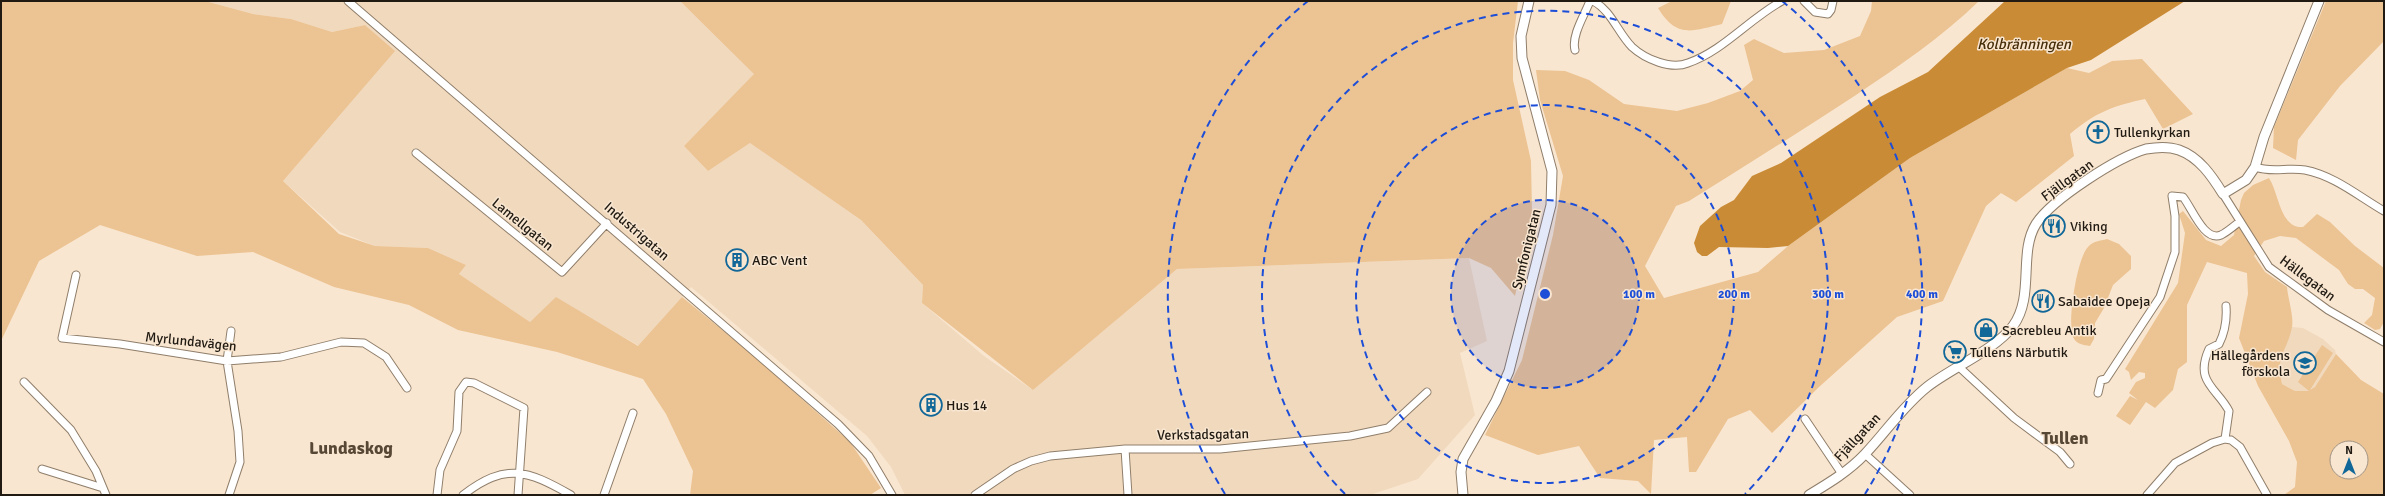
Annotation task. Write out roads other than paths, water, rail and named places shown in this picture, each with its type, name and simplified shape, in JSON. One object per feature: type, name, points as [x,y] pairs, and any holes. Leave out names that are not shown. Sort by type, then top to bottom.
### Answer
[{"type":"street","name":"Industrigatan","points":[[348,1],[607,223],[838,424],[869,456],[892,495]]},
{"type":"street","name":"Symfonigatan","points":[[1463,495],[1461,472],[1463,459],[1496,401],[1508,371],[1551,205],[1552,171],[1522,58],[1522,36],[1529,1]]},
{"type":"street","points":[[1575,50],[1574,46],[1577,33],[1592,1],[1599,4],[1632,47],[1650,59],[1667,64],[1687,64],[1718,47],[1762,12],[1782,1]]},
{"type":"street","points":[[1804,1],[1815,12],[1828,14],[1832,10],[1832,1]]},
{"type":"street","points":[[2223,194],[2246,180],[2255,167],[2264,137],[2319,1]]},
{"type":"street","name":"Fjällgatan","points":[[1808,495],[1842,474],[1865,454],[1907,404],[1927,387],[1995,342],[2013,325],[2024,299],[2030,242],[2036,223],[2056,202],[2097,174],[2145,150],[2167,147],[2188,154],[2198,161],[2213,177],[2223,194]]},
{"type":"street","name":"Lamellgatan","points":[[416,153],[562,272],[607,223]]},
{"type":"street","points":[[2255,167],[2268,170],[2299,169],[2321,174],[2384,211]]},
{"type":"street","name":"Hällegatan","points":[[2223,194],[2239,222],[2269,267],[2282,278],[2340,318],[2384,342]]},
{"type":"street","points":[[2098,393],[2101,380],[2106,379],[2160,296],[2175,252],[2175,216],[2172,196],[2183,197],[2204,230],[2212,236],[2221,235],[2239,222]]},
{"type":"street","name":"Myrlundavägen","points":[[76,275],[62,338],[120,344],[227,361],[281,357],[341,342],[364,343],[386,357],[407,388]]},
{"type":"street","points":[[2225,439],[2229,411],[2213,392],[2205,372],[2209,349],[2219,344],[2222,335],[2227,318],[2226,306]]},
{"type":"street","points":[[229,495],[240,462],[238,431],[227,361],[231,331]]},
{"type":"street","points":[[1958,366],[2014,418],[2060,452],[2070,464]]},
{"type":"street","points":[[24,382],[71,430],[96,471],[105,492]]},
{"type":"street","points":[[437,495],[440,470],[457,430],[458,392],[466,382],[474,383],[524,408],[521,472],[518,495]]},
{"type":"street","name":"Verkstadsgatan","points":[[975,495],[1013,469],[1031,461],[1050,456],[1125,449],[1220,449],[1350,436],[1388,428],[1427,392]]},
{"type":"street","points":[[604,495],[633,413]]},
{"type":"street","points":[[1805,419],[1842,474]]},
{"type":"street","points":[[2147,495],[2175,463],[2212,443],[2225,439],[2232,440],[2240,447],[2267,495]]},
{"type":"street","points":[[1125,449],[1128,495]]},
{"type":"street","points":[[1865,454],[1910,495]]},
{"type":"street","points":[[42,469],[105,492]]},
{"type":"street","points":[[463,495],[480,482],[500,475],[521,472],[542,479],[571,495]]},
{"type":"water","name":"Kolbränningen","points":[[2005,1],[2185,1],[2091,60],[2067,68],[1910,158],[1788,246],[1768,248],[1719,247],[1707,256],[1702,256],[1697,252],[1694,243],[1700,226],[1721,207],[1734,200],[1752,176],[1781,163],[1880,97],[1928,72]]},
{"type":"place","name":"Tullenkyrkan","points":[[2098,132]]},
{"type":"place","name":"Viking","points":[[2054,226]]},
{"type":"place","name":"ABC Vent","points":[[737,260]]},
{"type":"place","name":"Sabaidee Opeja","points":[[2043,301]]},
{"type":"place","name":"Sacrebleu Antik","points":[[1986,330]]},
{"type":"place","name":"Tullens Närbutik","points":[[1955,352]]},
{"type":"place","name":"Hällegårdens förskola","points":[[2305,363]]},
{"type":"place","name":"Hus 14","points":[[931,405]]},
{"type":"district","name":"Tullen","points":[[2065,438]]},
{"type":"district","name":"Lundaskog","points":[[351,448]]}]
